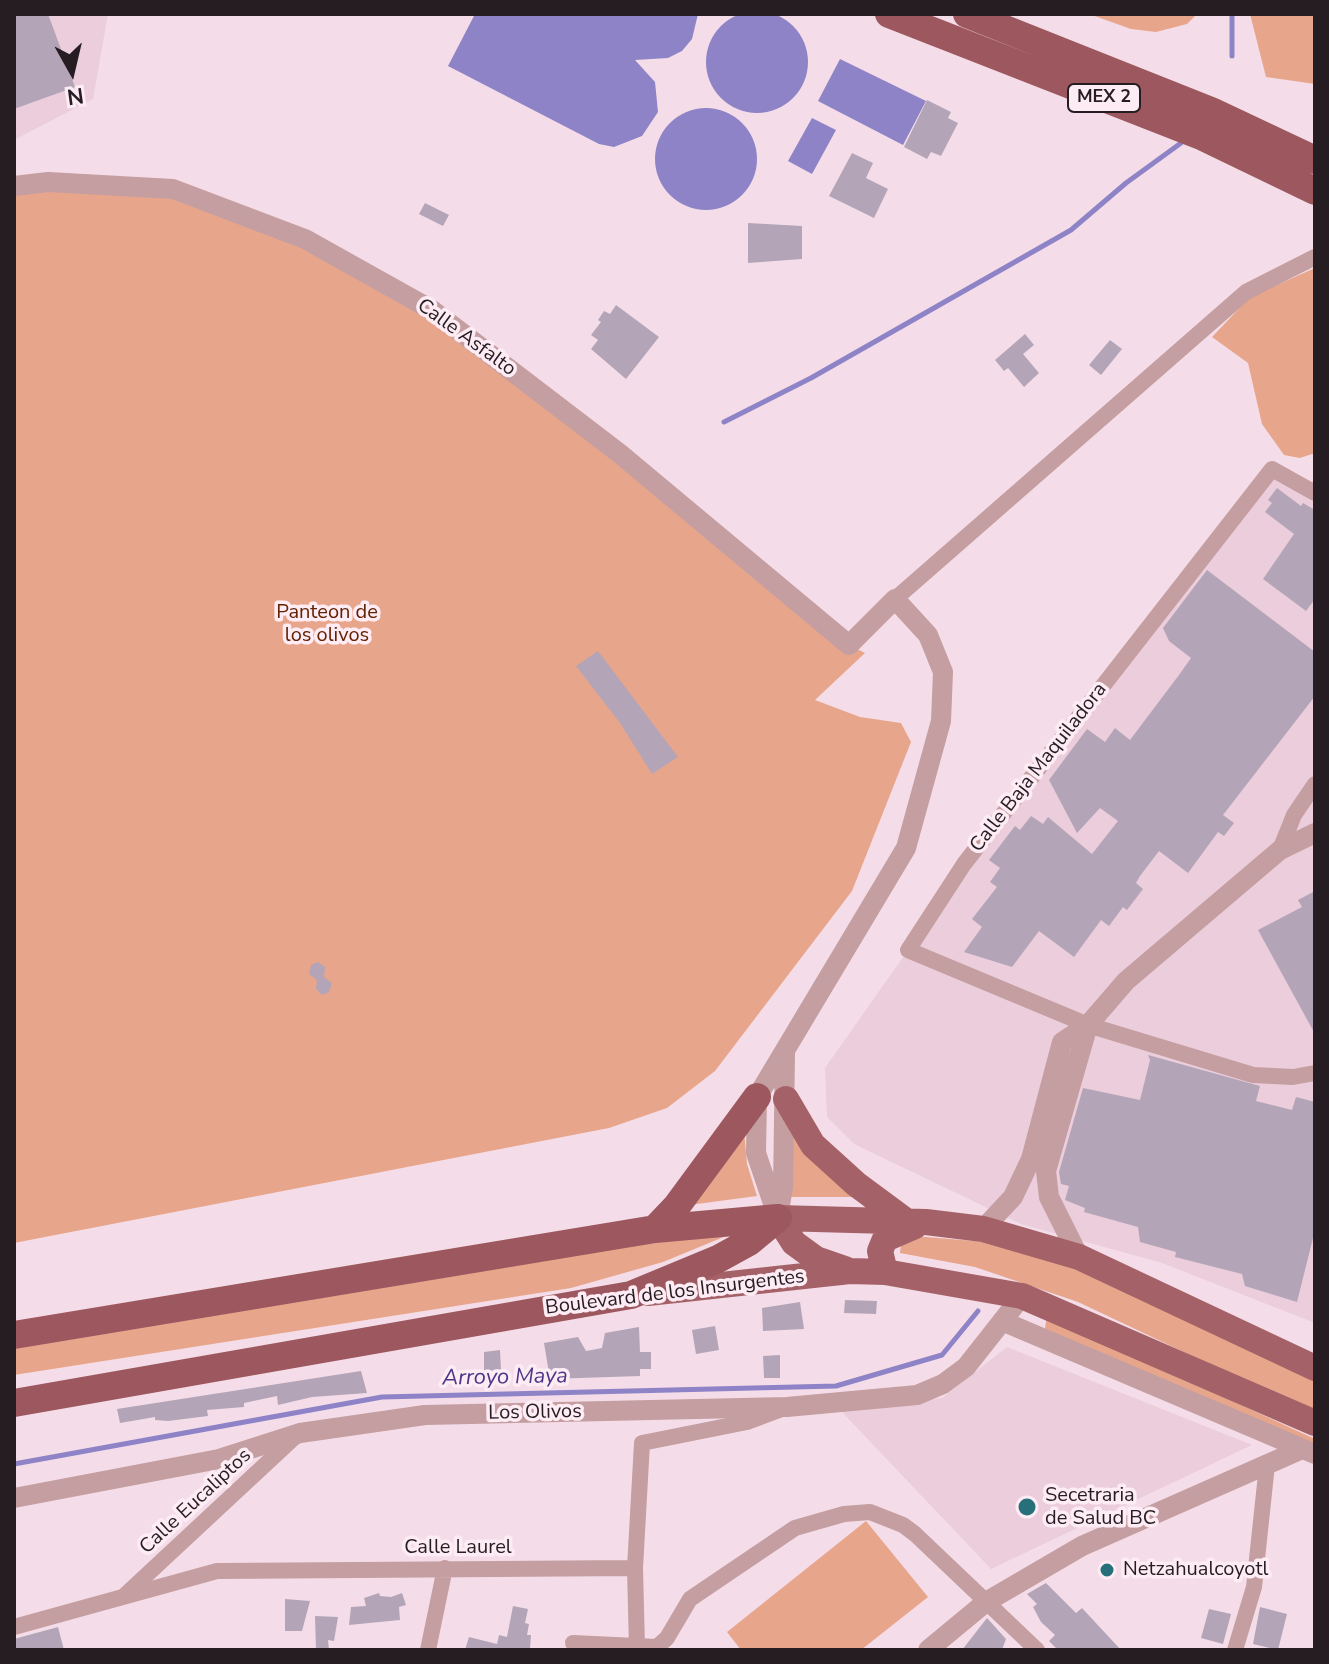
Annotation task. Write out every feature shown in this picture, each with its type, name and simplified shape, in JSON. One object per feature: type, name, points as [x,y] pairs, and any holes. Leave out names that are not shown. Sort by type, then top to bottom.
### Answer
[{"type":"highway","name":"MEX 2","points":[[889,14],[1201,136],[1315,191]]},
{"type":"highway","name":"MEX 2","points":[[967,14],[1211,111],[1315,160]]},
{"type":"highway","points":[[655,1229],[676,1207],[757,1097]]},
{"type":"highway","points":[[14,1335],[655,1229],[778,1218]]},
{"type":"highway","points":[[631,1295],[718,1259],[749,1242],[778,1218]]},
{"type":"highway","name":"Boulevard de los Insurgentes","points":[[14,1403],[631,1295]]},
{"type":"main road","points":[[786,1099],[813,1145],[916,1222]]},
{"type":"main road","points":[[778,1218],[916,1222],[983,1229],[1079,1257],[1315,1368]]},
{"type":"main road","points":[[778,1218],[794,1243],[816,1259],[850,1271]]},
{"type":"main road","points":[[885,1272],[880,1251],[885,1239],[916,1222]]},
{"type":"main road","name":"Boulevard de los Insurgentes","points":[[631,1295],[850,1271],[885,1272],[1022,1296],[1315,1423]]},
{"type":"street","name":"Calle Asfalto","points":[[14,186],[48,182],[173,189],[305,239],[444,319],[619,453],[849,645],[895,599]]},
{"type":"street","points":[[778,1218],[756,1153],[757,1097],[906,848],[941,721],[943,672],[928,635],[895,599],[1246,292],[1315,257]]},
{"type":"street","name":"Calle Baja Maquiladora","points":[[1312,486],[1272,469],[964,864],[908,950],[1088,1025],[1253,1075],[1293,1077],[1315,1073]]},
{"type":"street","points":[[1280,850],[1294,815],[1315,784]]},
{"type":"street","points":[[983,1229],[1013,1197],[1031,1159],[1062,1042],[1088,1025],[1126,981],[1280,850],[1315,833]]},
{"type":"street","points":[[1079,1257],[1049,1197],[1046,1171],[1088,1025]]},
{"type":"street","points":[[778,1218],[783,1187],[785,1053]]},
{"type":"street","name":"Los Olivos","points":[[14,1498],[219,1459],[300,1433],[425,1415],[787,1407],[917,1395],[943,1384],[966,1367],[1022,1296]]},
{"type":"street","points":[[1002,1321],[1308,1452]]},
{"type":"street","points":[[637,1648],[635,1568],[642,1443],[747,1422],[787,1407]]},
{"type":"street","name":"Calle Eucaliptos","points":[[120,1600],[300,1433]]},
{"type":"street","points":[[928,1650],[986,1602],[1082,1546],[1267,1465],[1308,1452]]},
{"type":"street","points":[[1235,1650],[1254,1587],[1267,1465]]},
{"type":"street","points":[[573,1643],[637,1648],[662,1645],[690,1599],[795,1528],[844,1514],[870,1512],[903,1525],[1037,1650]]},
{"type":"street","points":[[428,1650],[445,1568]]},
{"type":"street","name":"Calle Laurel","points":[[14,1627],[217,1571],[635,1568]]},
{"type":"shaded area","points":[[757,11],[776,15],[793,26],[804,43],[808,62],[804,81],[793,98],[776,109],[757,113],[738,109],[721,98],[710,81],[706,62],[710,43],[721,26],[738,15]]},
{"type":"shaded area","points":[[14,14],[108,14],[93,99],[14,140]]},
{"type":"shaded area","points":[[475,14],[698,14],[692,39],[682,51],[668,58],[635,60],[655,82],[658,112],[642,136],[614,147],[599,144],[448,66]]},
{"type":"shaded area","points":[[840,59],[926,101],[903,145],[818,101]]},
{"type":"shaded area","points":[[706,108],[725,112],[742,123],[753,140],[757,159],[753,178],[742,195],[725,206],[706,210],[687,206],[670,195],[659,178],[655,159],[659,140],[670,123],[687,112]]},
{"type":"shaded area","points":[[812,118],[836,130],[812,174],[788,161]]},
{"type":"shaded area","points":[[1272,469],[1307,488],[1315,478],[1315,1323],[1162,1263],[1021,1224],[854,1144],[827,1117],[825,1068],[908,950]]},
{"type":"shaded area","name":"Secetraria de Salud BC","points":[[1007,1347],[1252,1445],[991,1569],[842,1412],[942,1398]]},
{"type":"green space","points":[[1089,14],[1197,14],[1187,24],[1156,32],[1131,29]]},
{"type":"green space","points":[[1250,14],[1315,14],[1315,84],[1266,77]]},
{"type":"green space","name":"Panteon de los olivos","points":[[14,186],[173,189],[305,239],[432,310],[849,645],[865,653],[815,700],[860,717],[901,723],[911,742],[852,891],[715,1071],[667,1108],[609,1128],[14,1243]]},
{"type":"green space","points":[[1315,268],[1315,453],[1300,458],[1284,455],[1262,424],[1248,363],[1212,337],[1250,297]]},
{"type":"green space","points":[[790,1127],[862,1197],[786,1197]]},
{"type":"green space","points":[[744,1130],[747,1164],[757,1196],[682,1206]]},
{"type":"green space","points":[[719,1231],[731,1234],[663,1262],[571,1288],[14,1375],[14,1346]]},
{"type":"green space","points":[[902,1235],[998,1243],[1064,1259],[1315,1374],[1315,1414],[1078,1302],[975,1267],[900,1253]]},
{"type":"green space","points":[[1047,1316],[1315,1439],[1315,1450],[1049,1333],[1045,1328]]},
{"type":"green space","points":[[866,1521],[928,1597],[861,1650],[741,1650],[727,1632]]},
{"type":"building","points":[[14,14],[48,14],[75,87],[14,109]]},
{"type":"building","points":[[927,100],[951,112],[948,118],[958,123],[941,156],[931,152],[927,159],[904,147]]},
{"type":"building","points":[[852,153],[873,163],[866,178],[888,189],[874,218],[829,196]]},
{"type":"building","points":[[425,203],[449,215],[443,226],[419,214]]},
{"type":"building","points":[[748,223],[802,226],[802,259],[748,263]]},
{"type":"building","points":[[616,305],[659,337],[626,379],[591,349],[598,340],[591,335],[601,322],[598,320],[604,311],[610,314]]},
{"type":"building","points":[[1025,334],[1034,345],[1023,354],[1039,373],[1024,387],[1008,368],[1004,371],[995,360]]},
{"type":"building","points":[[1110,340],[1122,349],[1101,375],[1089,365]]},
{"type":"building","points":[[1277,488],[1301,506],[1303,503],[1315,510],[1315,599],[1306,611],[1263,579],[1294,534],[1265,512],[1272,503],[1268,500]]},
{"type":"building","points":[[1207,570],[1315,652],[1315,696],[1223,815],[1234,823],[1224,836],[1218,832],[1188,873],[1159,851],[1136,883],[1143,889],[1127,910],[1123,907],[1109,926],[1101,920],[1074,957],[1039,931],[1012,967],[964,952],[982,927],[972,919],[997,887],[990,882],[1000,868],[989,860],[1015,826],[1020,830],[1031,816],[1043,824],[1048,817],[1092,854],[1118,821],[1100,808],[1077,833],[1049,780],[1087,729],[1105,742],[1115,728],[1130,740],[1179,675],[1191,658],[1169,641],[1163,628]]},
{"type":"building","points":[[598,651],[678,757],[652,774],[620,723],[576,666]]},
{"type":"building","points":[[1315,891],[1315,1034],[1258,930],[1302,907],[1298,900]]},
{"type":"building","points":[[318,962],[325,967],[324,977],[332,983],[329,992],[322,995],[316,989],[317,980],[309,974],[311,965]]},
{"type":"building","points":[[1148,1055],[1260,1086],[1256,1101],[1292,1110],[1296,1097],[1315,1102],[1315,1230],[1297,1302],[1245,1286],[1242,1274],[1175,1257],[1176,1252],[1140,1242],[1138,1227],[1084,1212],[1085,1208],[1065,1200],[1069,1186],[1061,1184],[1059,1172],[1083,1088],[1140,1100],[1150,1060]]},
{"type":"building","points":[[845,1300],[877,1301],[876,1314],[844,1313]]},
{"type":"building","points":[[800,1302],[804,1329],[763,1331],[762,1308]]},
{"type":"building","points":[[715,1326],[719,1350],[696,1354],[692,1330]]},
{"type":"building","points":[[639,1327],[640,1352],[651,1352],[651,1369],[640,1369],[640,1376],[550,1379],[544,1343],[578,1337],[586,1351],[602,1348],[605,1333]]},
{"type":"building","points":[[500,1350],[501,1370],[484,1371],[484,1352]]},
{"type":"building","points":[[780,1355],[780,1378],[764,1378],[763,1356]]},
{"type":"building","points":[[361,1371],[367,1393],[312,1397],[278,1405],[277,1396],[244,1403],[244,1407],[207,1410],[208,1416],[168,1421],[155,1420],[155,1417],[120,1423],[117,1409]]},
{"type":"building","points":[[1046,1583],[1076,1613],[1082,1608],[1121,1650],[1058,1650],[1049,1641],[1055,1635],[1041,1622],[1033,1607],[1037,1604],[1027,1594]]},
{"type":"building","points":[[379,1593],[380,1596],[391,1597],[402,1593],[406,1605],[399,1607],[400,1620],[349,1625],[351,1607],[366,1606],[364,1598]]},
{"type":"building","points":[[285,1599],[310,1601],[302,1631],[285,1631]]},
{"type":"building","points":[[513,1606],[528,1609],[525,1623],[529,1624],[527,1635],[531,1635],[530,1650],[465,1650],[469,1637],[497,1644],[499,1635],[507,1637]]},
{"type":"building","points":[[1260,1607],[1287,1614],[1278,1650],[1253,1644]]},
{"type":"building","points":[[1209,1609],[1231,1614],[1223,1644],[1201,1638]]},
{"type":"building","points":[[315,1616],[338,1617],[334,1641],[328,1640],[329,1650],[316,1650]]},
{"type":"building","points":[[987,1618],[1006,1639],[1002,1650],[962,1650]]},
{"type":"building","points":[[58,1627],[64,1650],[14,1650],[14,1639]]},
{"type":"waterway","points":[[1232,14],[1232,56]]},
{"type":"waterway","points":[[724,422],[811,378],[1071,230],[1126,183],[1181,143]]},
{"type":"waterway","name":"Arroyo Maya","points":[[14,1464],[382,1397],[836,1386],[942,1355],[978,1311]]},
{"type":"place","name":"Secetraria de Salud BC","points":[[1027,1507]]},
{"type":"place","name":"Netzahualcoyotl","points":[[1107,1570]]}]
